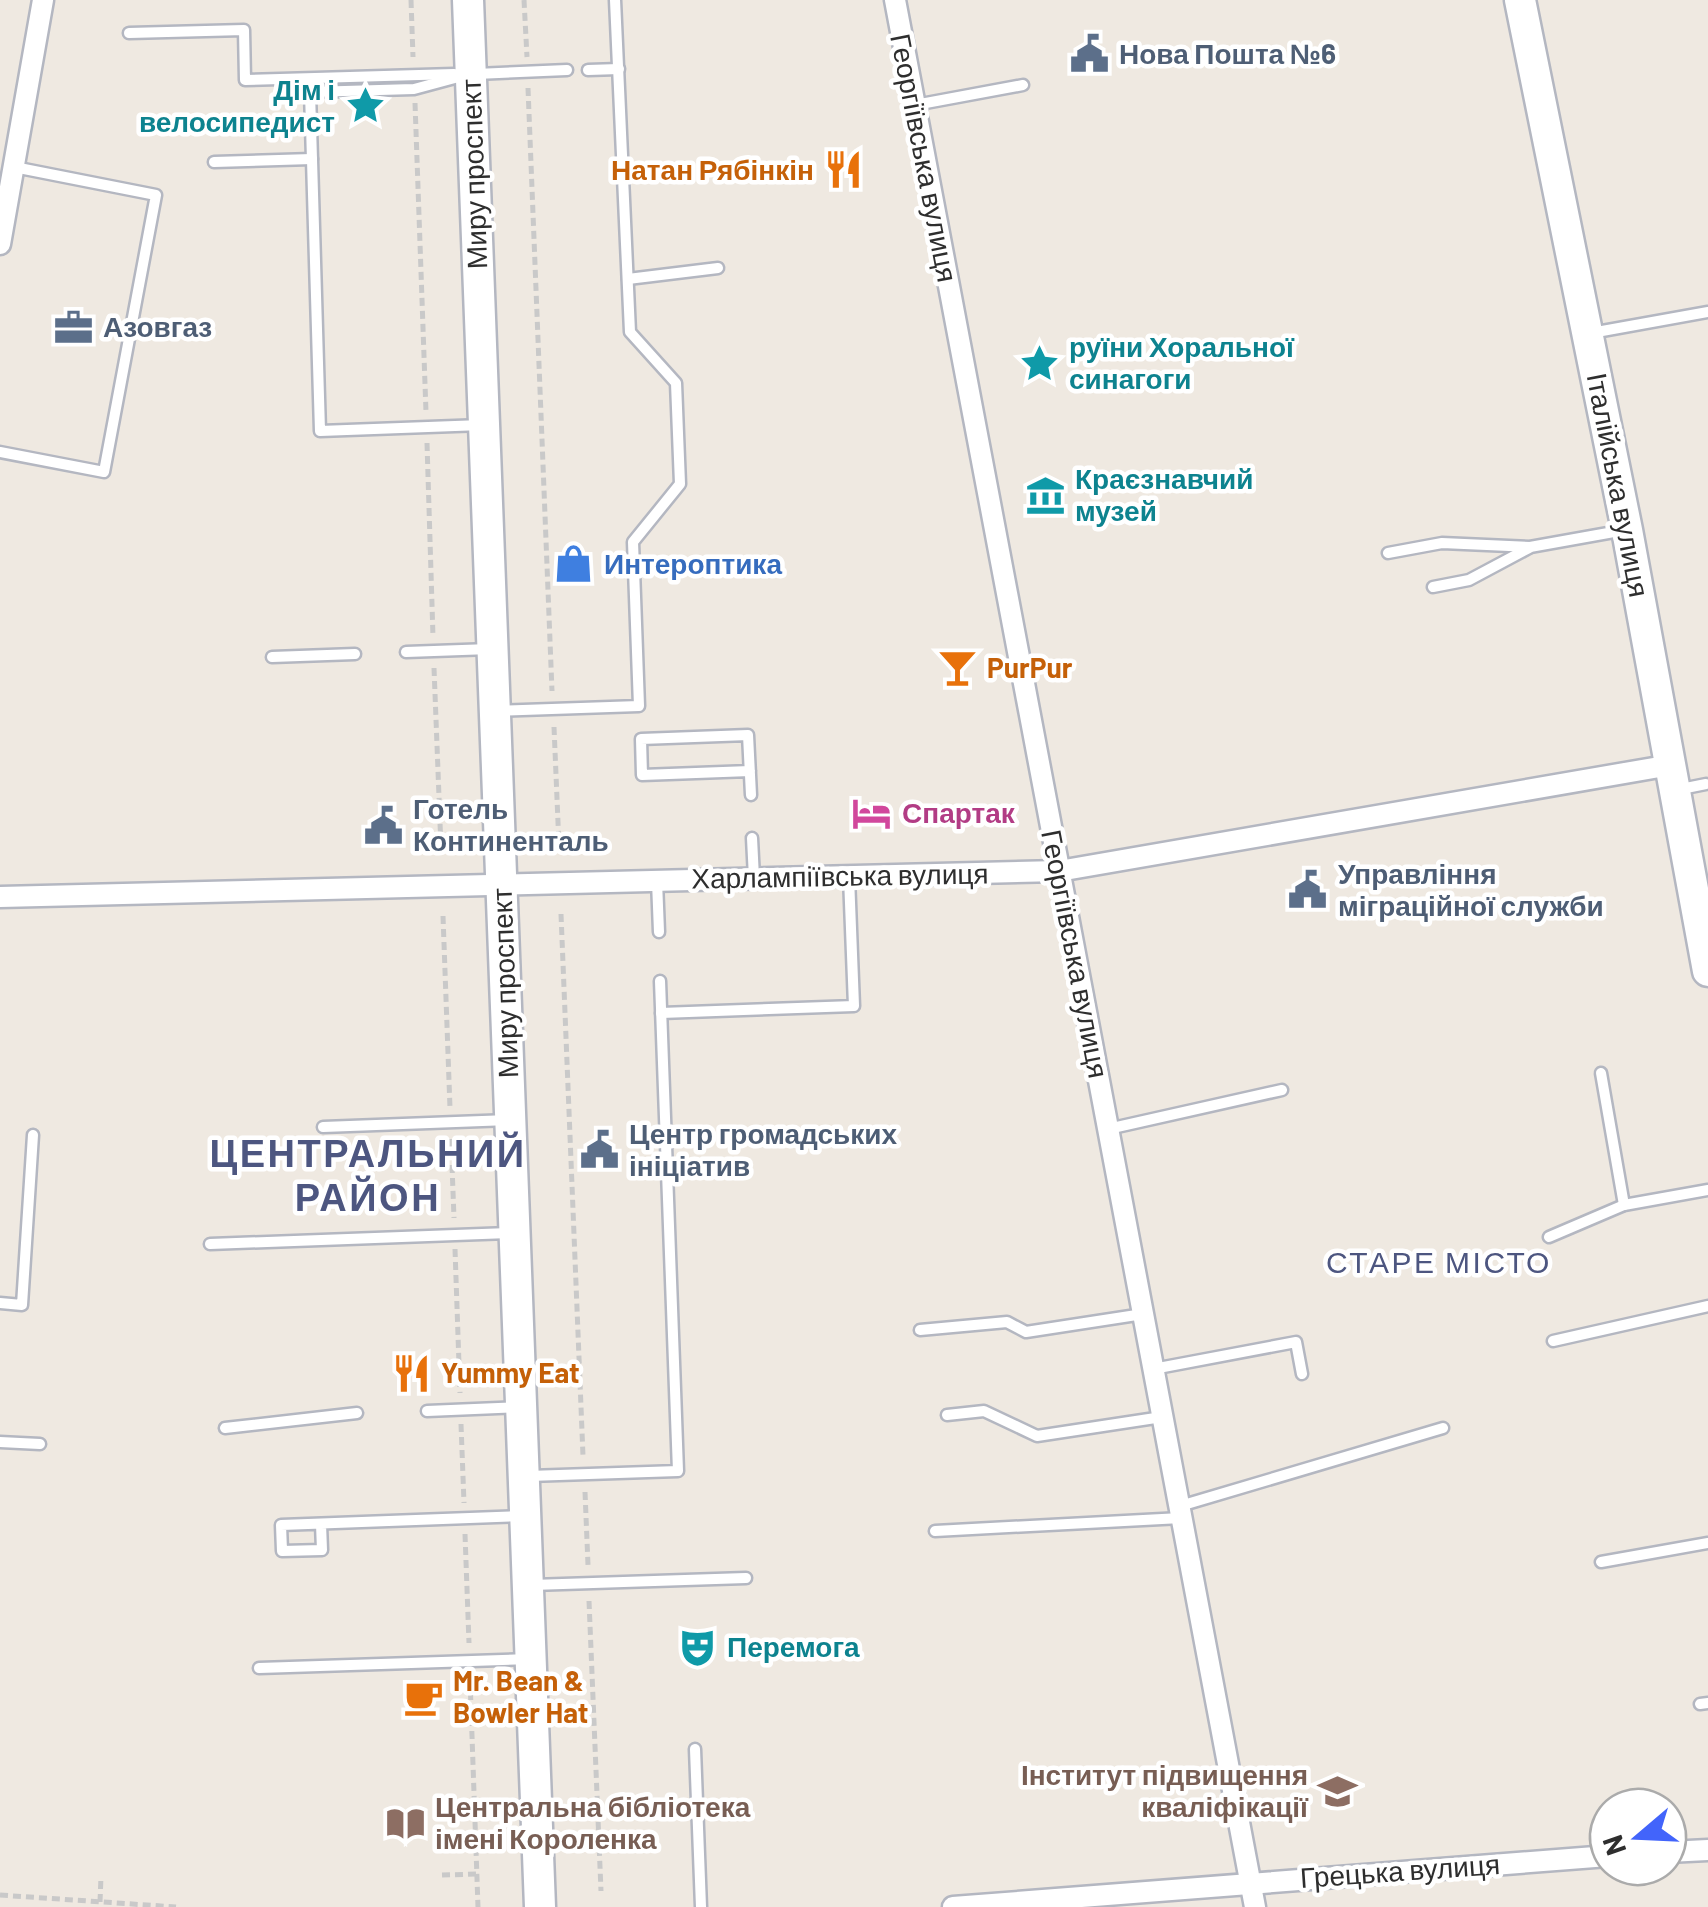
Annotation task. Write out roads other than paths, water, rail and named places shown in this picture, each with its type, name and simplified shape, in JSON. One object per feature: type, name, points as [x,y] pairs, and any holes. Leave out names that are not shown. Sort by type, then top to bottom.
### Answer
[{"type":"main road","name":"Миру проспект","points":[[468,0],[540,1907]]},
{"type":"main road","name":"Італійська вулиця","points":[[1520,0],[1627,530],[1708,971]]},
{"type":"street","points":[[0,244],[43,0]]},
{"type":"street","name":"Георгіївська вулиця","points":[[894,0],[1255,1907]]},
{"type":"street","name":"Харлампіївська вулиця","points":[[0,897],[1059,871],[1673,778]]},
{"type":"street","name":"Грецька вулиця","points":[[953,1907],[1588,1858]]},
{"type":"lane","points":[[495,711],[639,706],[633,542],[680,484],[676,383],[630,332],[615,0]]},
{"type":"lane","points":[[129,33],[244,30],[245,80],[567,70]]},
{"type":"lane","points":[[588,70],[619,69]]},
{"type":"lane","points":[[470,74],[414,89],[310,92],[320,430],[483,425]]},
{"type":"lane","points":[[914,105],[1023,85]]},
{"type":"lane","points":[[214,162],[312,158]]},
{"type":"lane","points":[[0,452],[104,472],[156,195],[14,168]]},
{"type":"lane","points":[[628,278],[718,268]]},
{"type":"lane","points":[[1588,334],[1708,312]]},
{"type":"lane","points":[[1388,553],[1442,543],[1530,547],[1627,530]]},
{"type":"lane","points":[[1433,587],[1469,580],[1530,547]]},
{"type":"lane","points":[[406,652],[492,649]]},
{"type":"lane","points":[[272,657],[355,654]]},
{"type":"lane","points":[[750,771],[642,775],[641,738],[748,734],[750,771],[751,796]]},
{"type":"lane","points":[[1673,778],[1706,784]]},
{"type":"lane","points":[[752,838],[754,878]]},
{"type":"lane","points":[[662,1012],[854,1006],[849,876]]},
{"type":"lane","points":[[657,881],[659,932]]},
{"type":"lane","points":[[524,1476],[678,1471],[660,981]]},
{"type":"lane","points":[[1601,1073],[1624,1205]]},
{"type":"lane","points":[[1108,1129],[1282,1090]]},
{"type":"lane","points":[[323,1127],[510,1120]]},
{"type":"lane","points":[[0,1303],[22,1305],[33,1135]]},
{"type":"lane","points":[[1549,1237],[1624,1205],[1708,1190]]},
{"type":"lane","points":[[210,1244],[514,1233]]},
{"type":"lane","points":[[1553,1341],[1708,1306]]},
{"type":"lane","points":[[920,1330],[1008,1322],[1026,1332],[1143,1314]]},
{"type":"lane","points":[[1153,1369],[1296,1342],[1302,1374]]},
{"type":"lane","points":[[427,1411],[521,1407]]},
{"type":"lane","points":[[947,1415],[984,1412],[1037,1436],[1162,1417]]},
{"type":"lane","points":[[225,1428],[356,1413]]},
{"type":"lane","points":[[935,1531],[1180,1512],[1443,1428]]},
{"type":"lane","points":[[0,1442],[40,1444]]},
{"type":"lane","points":[[321,1524],[322,1550],[282,1551],[282,1525],[525,1516]]},
{"type":"lane","points":[[1601,1562],[1708,1543]]},
{"type":"lane","points":[[528,1586],[746,1578]]},
{"type":"lane","points":[[259,1668],[530,1658]]},
{"type":"lane","points":[[694,1749],[701,1907]]},
{"type":"place","name":"Нова Пошта №6","points":[[1089,54]]},
{"type":"place","name":"Дім і велосипедист","points":[[365,106]]},
{"type":"place","name":"Натан Рябінкін","points":[[844,170]]},
{"type":"place","name":"Азовгаз","points":[[73,327]]},
{"type":"place","name":"руїни Хоральної синагоги","points":[[1039,363]]},
{"type":"place","name":"Краєзнавчий музей","points":[[1045,495]]},
{"type":"place","name":"Интероптика","points":[[574,564]]},
{"type":"place","name":"PurPur","points":[[957,668]]},
{"type":"place","name":"Спартак","points":[[872,813]]},
{"type":"place","name":"Готель Континенталь","points":[[383,825]]},
{"type":"place","name":"Управління міграційної служби","points":[[1308,890]]},
{"type":"place","name":"Центр громадських ініціатив","points":[[599,1150]]},
{"type":"place","name":"Yummy Eat","points":[[411,1373]]},
{"type":"place","name":"Перемога","points":[[697,1647]]},
{"type":"place","name":"Mr. Bean & Bowler Hat","points":[[423,1697]]},
{"type":"place","name":"Інститут підвищення кваліфікації","points":[[1338,1791]]},
{"type":"place","name":"Центральна бібліотека імені Короленка","points":[[405,1823]]},
{"type":"district","name":"ЦЕНТРАЛЬНИЙ РАЙОН","points":[[368,1176]]},
{"type":"district","name":"СТАРЕ МІСТО","points":[[1439,1263]]}]
